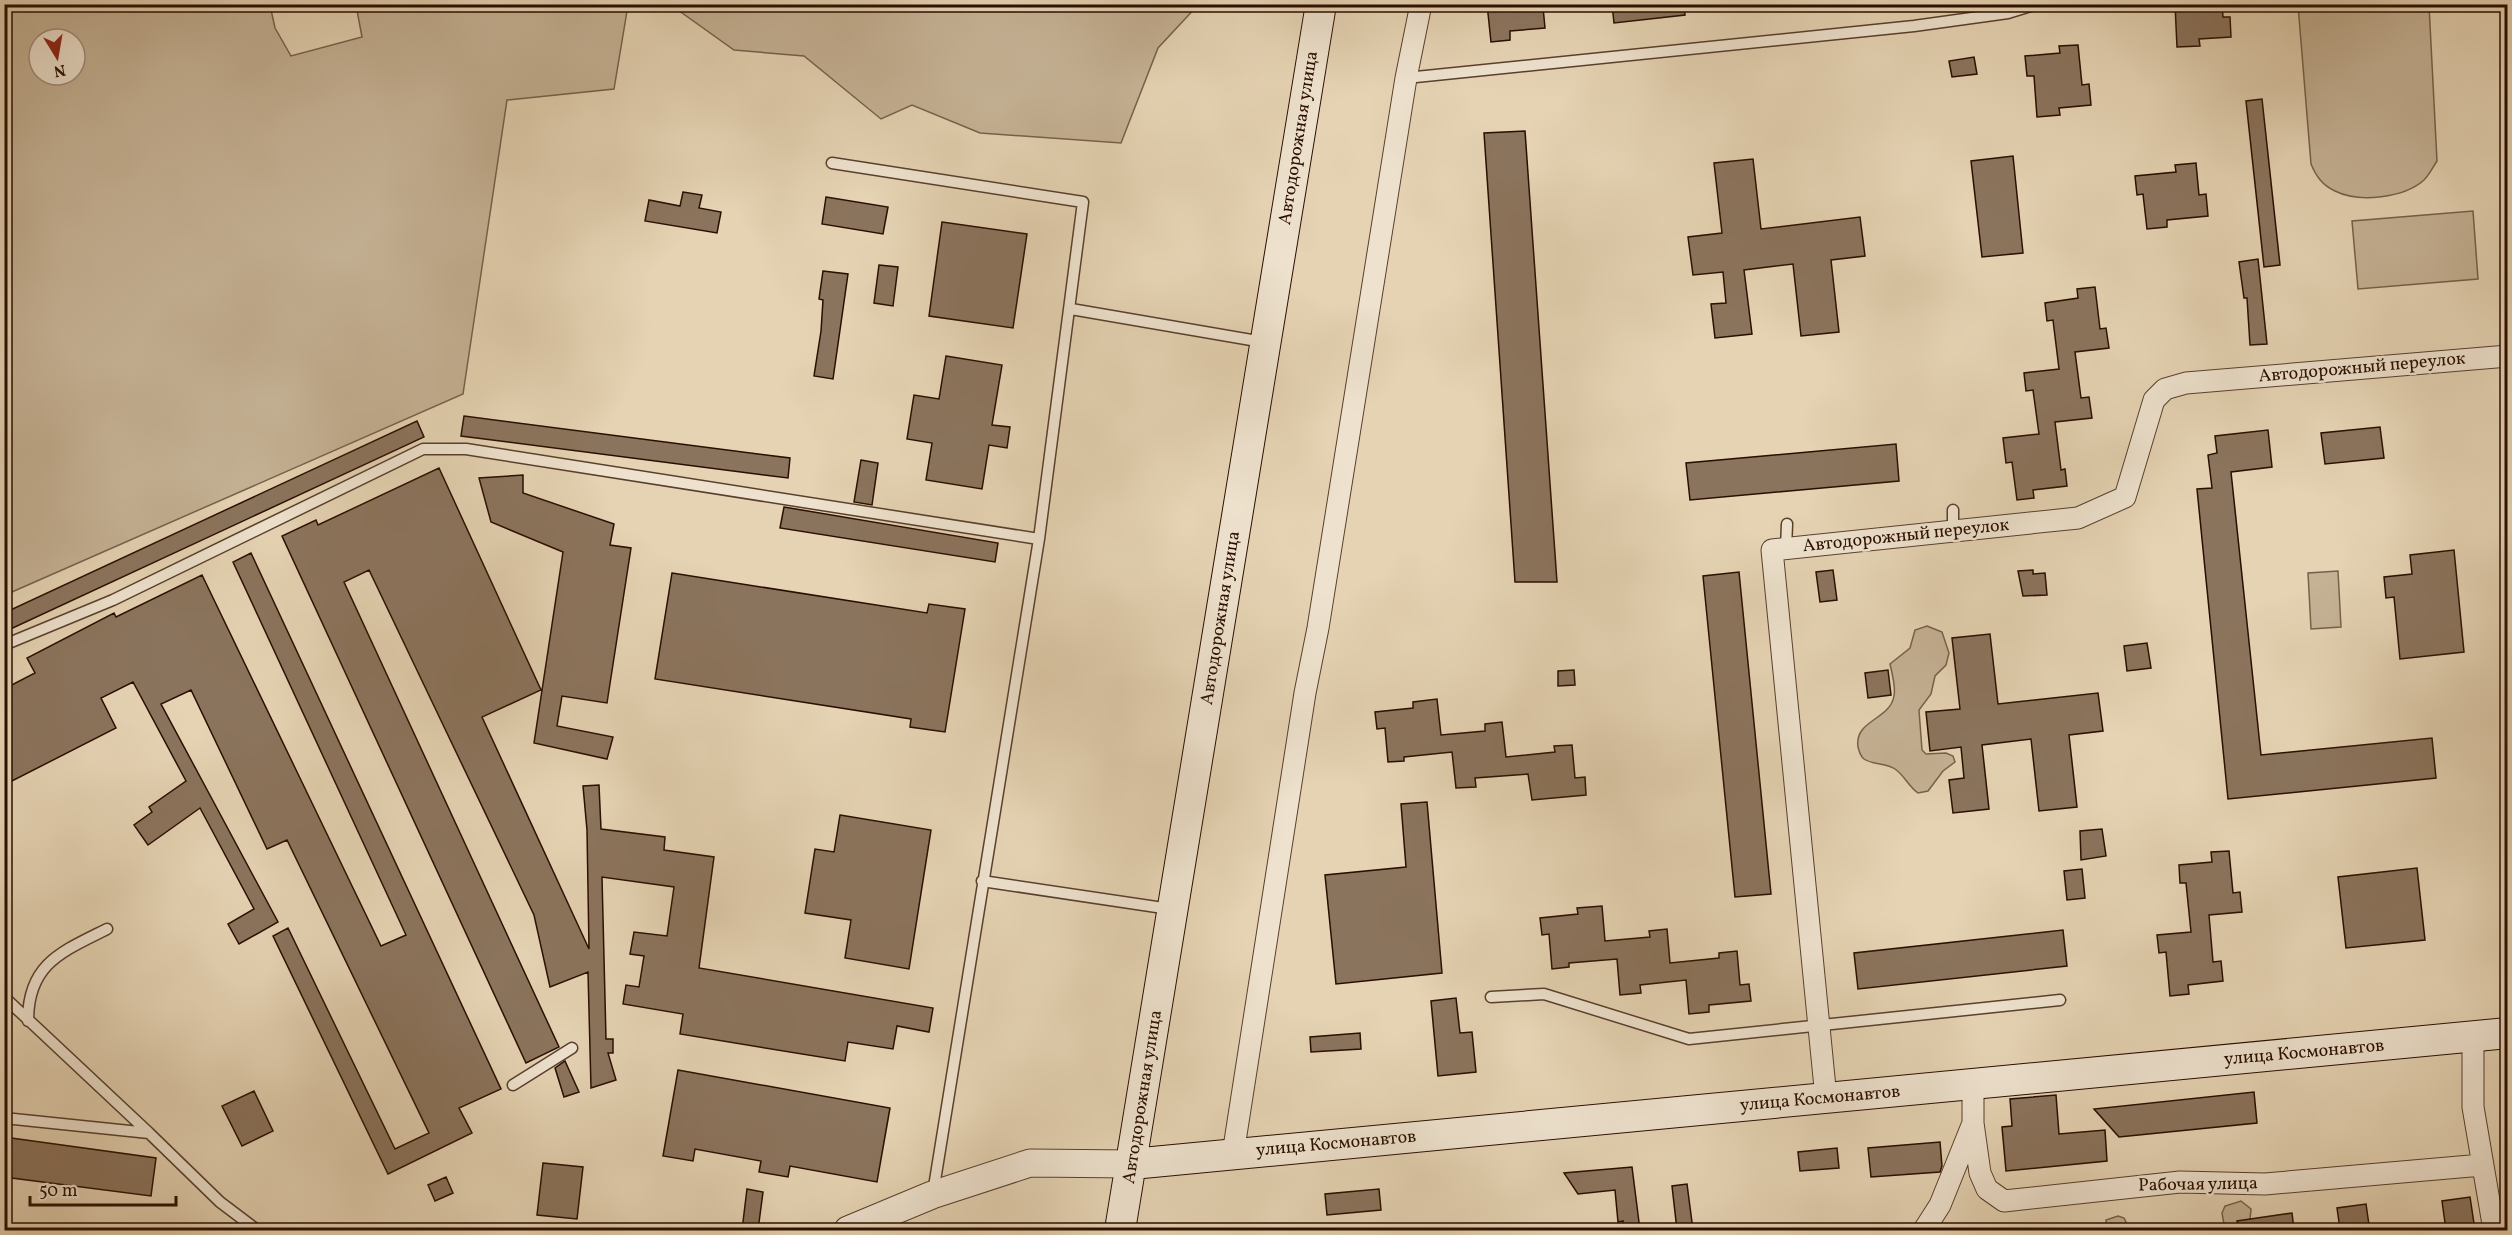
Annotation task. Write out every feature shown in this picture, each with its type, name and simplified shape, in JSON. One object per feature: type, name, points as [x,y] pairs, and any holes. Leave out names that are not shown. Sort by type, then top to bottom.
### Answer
[{"type":"main road","name":"Автодорожная улица","points":[[1120,1230],[1321,4]]},
{"type":"main road","name":"улица Космонавтов","points":[[1132,1164],[2508,1034]]},
{"type":"street","points":[[1233,1154],[1406,78],[1420,4]]},
{"type":"street","name":"Автодорожный переулок","points":[[1826,1098],[1772,550],[1953,520],[2078,518],[2125,497],[2154,400],[2165,389],[2186,383],[2508,356]]},
{"type":"street","points":[[2473,1037],[2474,1107],[2494,1230]]},
{"type":"street","points":[[1924,1230],[1940,1205],[1972,1123],[1973,1085]]},
{"type":"street","name":"Рабочая улица","points":[[1972,1123],[1980,1173],[1987,1189],[2004,1201],[2180,1182],[2265,1184],[2482,1165]]},
{"type":"street","points":[[848,1230],[932,1195],[1030,1163],[1132,1164]]},
{"type":"lane","points":[[1406,78],[1914,26],[2008,13],[2037,4]]},
{"type":"lane","points":[[832,163],[1083,202],[1071,309],[1039,539],[932,1195]]},
{"type":"lane","points":[[1071,309],[1266,343]]},
{"type":"lane","points":[[4,645],[114,600],[423,449],[466,449],[1039,539]]},
{"type":"lane","points":[[1786,548],[1787,524]]},
{"type":"lane","points":[[982,881],[1174,909]]},
{"type":"lane","points":[[28,1021],[30,994],[35,979],[49,963],[70,948],[107,929]]},
{"type":"lane","points":[[1491,997],[1545,994],[1689,1039],[2060,1000]]},
{"type":"lane","points":[[4,997],[220,1202],[257,1230]]},
{"type":"lane","points":[[513,1085],[572,1048]]},
{"type":"lane","points":[[4,1118],[149,1133]]},
{"type":"shaded area","points":[[4,5],[270,5],[275,28],[291,56],[362,37],[356,5],[628,5],[614,89],[507,100],[463,394],[5,595]]},
{"type":"shaded area","points":[[671,5],[1198,5],[1158,48],[1121,143],[980,133],[912,105],[881,119],[804,56],[734,50]]},
{"type":"shaded area","points":[[2298,5],[2429,5],[2437,161],[2424,180],[2393,195],[2368,198],[2345,195],[2330,189],[2317,176],[2311,164]]},
{"type":"shaded area","points":[[2473,211],[2478,279],[2358,289],[2352,221]]},
{"type":"shaded area","points":[[2338,571],[2341,627],[2311,629],[2308,573]]},
{"type":"shaded area","points":[[1927,626],[1942,632],[1949,653],[1946,665],[1935,676],[1931,694],[1919,710],[1922,750],[1926,754],[1946,753],[1953,756],[1955,762],[1943,771],[1928,791],[1918,793],[1895,769],[1863,758],[1858,747],[1858,738],[1861,731],[1891,704],[1894,696],[1894,680],[1890,664],[1910,648],[1915,630]]},
{"type":"shaded area","points":[[2241,1201],[2251,1209],[2249,1230],[2225,1230],[2222,1213],[2225,1206]]},
{"type":"shaded area","points":[[2118,1216],[2124,1218],[2130,1230],[2107,1230],[2106,1220]]},
{"type":"building","points":[[1487,4],[1543,7],[1545,28],[1510,31],[1510,40],[1491,42]]},
{"type":"building","points":[[1612,4],[1684,4],[1685,15],[1614,23]]},
{"type":"building","points":[[2175,4],[2222,4],[2223,17],[2230,17],[2231,37],[2199,39],[2200,46],[2177,47]]},
{"type":"building","points":[[2078,45],[2082,85],[2089,84],[2091,105],[2059,108],[2060,115],[2037,117],[2034,76],[2027,76],[2025,56],[2060,53],[2059,46]]},
{"type":"building","points":[[1974,57],[1977,74],[1952,77],[1949,61]]},
{"type":"building","points":[[2262,99],[2280,265],[2264,267],[2246,101]]},
{"type":"building","points":[[1525,131],[1557,582],[1515,582],[1484,133]]},
{"type":"building","points":[[2013,156],[2023,253],[1982,257],[1971,161]]},
{"type":"building","points":[[1753,159],[1761,229],[1860,217],[1865,256],[1831,260],[1839,332],[1801,336],[1793,264],[1744,270],[1752,334],[1715,338],[1711,304],[1726,303],[1723,272],[1693,275],[1688,237],[1722,233],[1714,163]]},
{"type":"building","points":[[2196,163],[2199,195],[2206,194],[2208,216],[2167,220],[2167,227],[2147,229],[2143,194],[2137,195],[2135,176],[2176,172],[2175,165]]},
{"type":"building","points":[[683,192],[702,195],[699,208],[721,212],[717,233],[645,221],[649,200],[680,206]]},
{"type":"building","points":[[826,197],[888,207],[883,234],[822,224]]},
{"type":"building","points":[[942,222],[1027,234],[1013,328],[929,316]]},
{"type":"building","points":[[2258,259],[2267,344],[2250,345],[2247,298],[2244,298],[2239,262]]},
{"type":"building","points":[[879,265],[898,267],[893,306],[874,303]]},
{"type":"building","points":[[823,271],[848,274],[833,379],[814,376],[821,331],[823,300],[819,299]]},
{"type":"building","points":[[2095,287],[2100,329],[2106,328],[2109,348],[2075,352],[2081,398],[2089,397],[2092,418],[2055,422],[2061,470],[2065,469],[2067,486],[2033,490],[2034,498],[2017,500],[2012,462],[2006,463],[2003,438],[2039,434],[2033,390],[2026,391],[2024,373],[2059,369],[2053,320],[2047,321],[2045,303],[2078,298],[2077,289]]},
{"type":"building","points":[[946,356],[1002,365],[992,425],[1010,427],[1007,448],[989,445],[982,489],[926,480],[932,443],[907,439],[914,395],[939,399]]},
{"type":"building","points":[[464,416],[790,458],[788,478],[461,436]]},
{"type":"building","points":[[417,421],[424,437],[4,632],[4,613]]},
{"type":"building","points":[[2380,427],[2384,458],[2325,464],[2321,433]]},
{"type":"building","points":[[2268,430],[2272,467],[2231,472],[2261,755],[2432,738],[2436,778],[2228,799],[2197,489],[2212,488],[2208,455],[2217,453],[2215,436]]},
{"type":"building","points":[[1896,444],[1899,481],[1690,500],[1686,463]]},
{"type":"building","points":[[861,460],[878,463],[872,505],[854,502]]},
{"type":"building","points":[[439,468],[541,690],[482,717],[589,949],[587,830],[583,786],[599,785],[601,829],[665,837],[664,850],[714,857],[699,968],[933,1008],[929,1032],[897,1026],[893,1049],[848,1042],[845,1061],[680,1034],[683,1014],[623,1004],[626,985],[639,987],[644,956],[630,954],[634,932],[667,936],[674,887],[602,877],[606,1039],[613,1039],[613,1053],[608,1053],[616,1080],[591,1088],[588,972],[550,987],[534,915],[369,570],[344,582],[559,1047],[526,1063],[282,536],[316,520],[318,525]]},
{"type":"building","points":[[523,475],[523,493],[614,524],[610,545],[631,548],[607,703],[562,696],[557,726],[613,737],[607,759],[534,743],[563,552],[491,522],[479,478]]},
{"type":"building","points":[[784,507],[998,543],[995,562],[780,528]]},
{"type":"building","points":[[2454,550],[2464,652],[2400,659],[2394,597],[2386,598],[2384,577],[2412,574],[2410,555]]},
{"type":"building","points":[[251,553],[501,1089],[459,1108],[472,1133],[388,1174],[273,936],[288,928],[395,1149],[429,1133],[287,840],[267,849],[191,690],[161,704],[278,922],[239,944],[228,924],[254,909],[200,808],[148,845],[134,825],[152,812],[149,807],[186,781],[133,682],[101,698],[116,728],[4,785],[4,689],[35,673],[27,658],[114,613],[116,617],[202,575],[381,946],[406,935],[233,562]]},
{"type":"building","points":[[1833,570],[1837,600],[1820,602],[1816,572]]},
{"type":"building","points":[[2033,570],[2033,574],[2045,573],[2047,595],[2023,596],[2018,571]]},
{"type":"building","points":[[1739,572],[1771,894],[1735,897],[1703,576]]},
{"type":"building","points":[[672,573],[927,613],[929,604],[965,609],[945,732],[910,727],[911,719],[655,679]]},
{"type":"building","points":[[1990,634],[1998,704],[2098,693],[2103,731],[2069,735],[2077,807],[2039,811],[2031,739],[1982,745],[1989,809],[1953,813],[1949,780],[1964,778],[1961,747],[1930,751],[1926,712],[1960,709],[1952,638]]},
{"type":"building","points":[[2147,643],[2151,668],[2127,671],[2124,646]]},
{"type":"building","points":[[1574,670],[1575,685],[1558,686],[1558,671]]},
{"type":"building","points":[[1888,670],[1891,695],[1868,698],[1865,673]]},
{"type":"building","points":[[1437,699],[1441,735],[1485,731],[1485,724],[1502,722],[1506,757],[1555,752],[1554,746],[1572,745],[1575,778],[1585,777],[1586,795],[1532,800],[1528,774],[1475,778],[1476,787],[1456,788],[1452,752],[1404,757],[1404,761],[1388,762],[1385,728],[1377,729],[1375,712],[1413,708],[1413,702]]},
{"type":"building","points":[[1427,802],[1442,973],[1336,984],[1325,875],[1406,867],[1401,804]]},
{"type":"building","points":[[840,815],[931,830],[909,969],[845,958],[851,920],[805,913],[815,849],[834,852]]},
{"type":"building","points":[[2102,829],[2106,856],[2081,860],[2080,831]]},
{"type":"building","points":[[2229,851],[2233,893],[2240,892],[2242,912],[2209,915],[2213,962],[2221,961],[2223,981],[2188,985],[2189,994],[2170,996],[2166,952],[2159,953],[2157,935],[2191,932],[2186,883],[2180,883],[2179,865],[2212,862],[2211,852]]},
{"type":"building","points":[[2417,868],[2425,940],[2346,948],[2338,877]]},
{"type":"building","points":[[2082,869],[2085,898],[2067,900],[2064,871]]},
{"type":"building","points":[[1602,906],[1605,941],[1650,937],[1649,931],[1667,929],[1670,963],[1719,958],[1719,953],[1737,951],[1740,985],[1749,984],[1751,1001],[1709,1005],[1709,1012],[1689,1014],[1686,980],[1640,985],[1641,993],[1620,995],[1617,959],[1569,963],[1569,967],[1552,969],[1549,934],[1542,935],[1540,918],[1578,914],[1577,908]]},
{"type":"building","points":[[2063,930],[2067,966],[1858,989],[1854,953]]},
{"type":"building","points":[[1456,998],[1460,1033],[1472,1032],[1476,1072],[1438,1076],[1431,1001]]},
{"type":"building","points":[[1360,1033],[1361,1049],[1311,1052],[1310,1037]]},
{"type":"building","points":[[565,1061],[579,1092],[564,1097],[555,1068]]},
{"type":"building","points":[[678,1070],[890,1108],[877,1182],[790,1166],[788,1177],[759,1172],[761,1161],[695,1149],[693,1161],[663,1156]]},
{"type":"building","points":[[254,1091],[273,1131],[242,1146],[222,1106]]},
{"type":"building","points":[[2254,1092],[2257,1123],[2119,1137],[2094,1109]]},
{"type":"building","points":[[2056,1095],[2059,1134],[2105,1130],[2107,1161],[2006,1171],[2002,1127],[2012,1126],[2010,1099]]},
{"type":"building","points":[[4,1137],[156,1158],[151,1196],[4,1177]]},
{"type":"building","points":[[1940,1142],[1942,1166],[1940,1172],[1871,1177],[1868,1148]]},
{"type":"building","points":[[1837,1148],[1839,1168],[1800,1171],[1798,1152]]},
{"type":"building","points":[[543,1163],[583,1167],[577,1219],[537,1215]]},
{"type":"building","points":[[1632,1167],[1640,1230],[1623,1230],[1623,1221],[1618,1222],[1615,1190],[1578,1194],[1564,1173]]},
{"type":"building","points":[[446,1177],[453,1193],[435,1201],[428,1185]]},
{"type":"building","points":[[1687,1184],[1693,1230],[1677,1230],[1672,1186]]},
{"type":"building","points":[[747,1189],[763,1192],[758,1230],[742,1230]]},
{"type":"building","points":[[1379,1189],[1381,1210],[1327,1215],[1325,1194]]},
{"type":"building","points":[[2470,1197],[2475,1230],[2446,1230],[2442,1201]]},
{"type":"building","points":[[2366,1204],[2369,1225],[2340,1229],[2337,1208]]},
{"type":"building","points":[[2292,1213],[2294,1230],[2238,1230],[2237,1221]]}]
